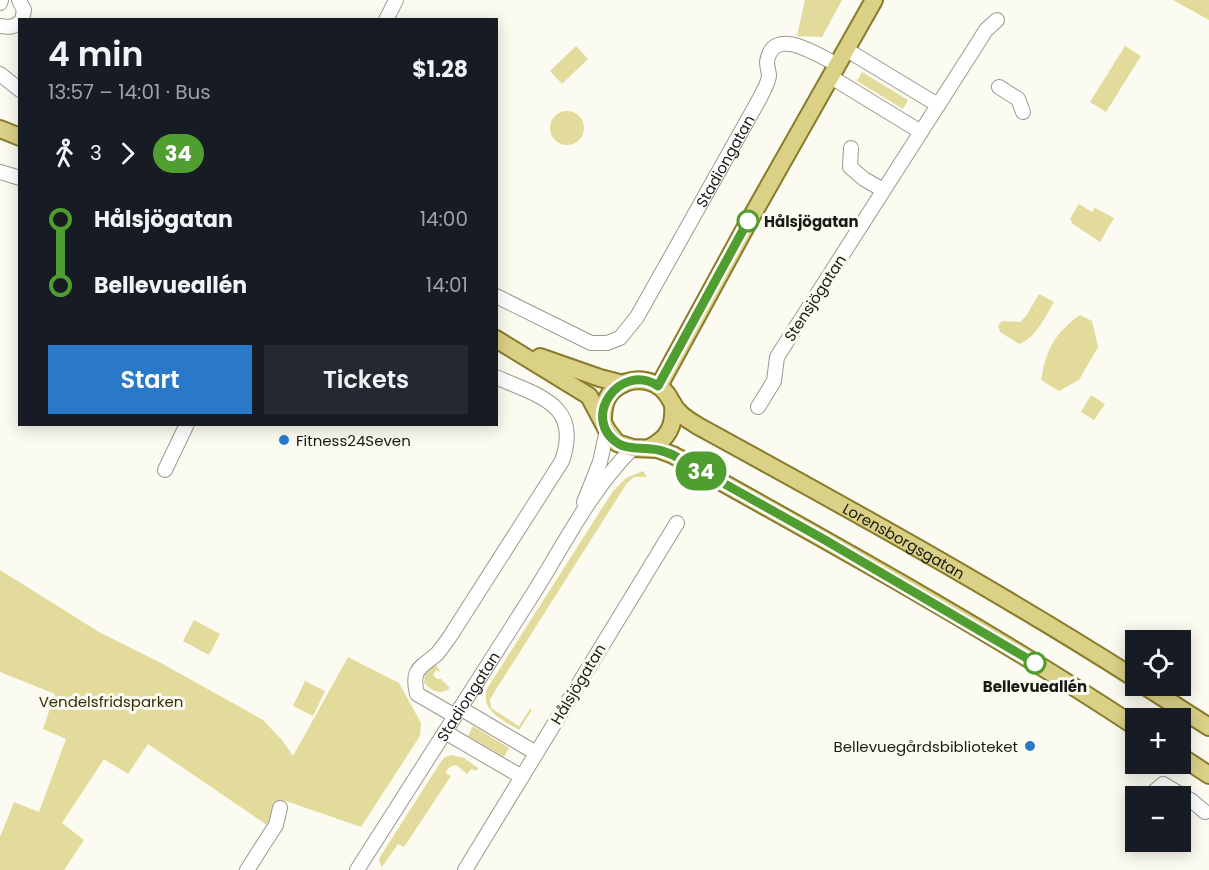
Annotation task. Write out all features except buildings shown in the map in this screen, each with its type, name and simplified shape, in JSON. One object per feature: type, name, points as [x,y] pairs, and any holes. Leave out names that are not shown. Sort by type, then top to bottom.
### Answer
[{"type":"main road","points":[[504,343],[600,378],[623,384],[645,380],[658,386],[748,221],[874,0]]},
{"type":"main road","points":[[0,129],[18,136]]},
{"type":"main road","points":[[504,343],[589,396],[617,443],[673,455],[825,540],[1046,670],[1125,720]]},
{"type":"main road","points":[[605,426],[603,412],[609,395],[623,384]]},
{"type":"main road","name":"Lorensborgsgatan","points":[[658,386],[666,392],[679,412],[698,426],[915,545],[1035,615],[1125,672]]},
{"type":"main road","points":[[641,448],[666,437],[674,417],[673,404]]},
{"type":"main road","points":[[1161,696],[1209,727]]},
{"type":"main road","points":[[1191,763],[1209,775]]},
{"type":"street","points":[[19,0],[24,10],[22,18]]},
{"type":"street","points":[[387,18],[396,0]]},
{"type":"street","name":"Stensjögatan","points":[[758,407],[774,381],[777,357],[986,30],[997,20]]},
{"type":"street","points":[[0,26],[8,27],[18,24]]},
{"type":"street","name":"Stadiongatan","points":[[498,297],[584,342],[597,344],[613,341],[627,330],[637,317],[760,98],[768,81],[768,60],[773,50],[782,44],[789,43],[805,48],[835,71]]},
{"type":"street","points":[[847,50],[938,105]]},
{"type":"street","points":[[835,71],[921,132]]},
{"type":"street","points":[[0,74],[18,88]]},
{"type":"street","points":[[999,87],[1018,99],[1023,112]]},
{"type":"street","points":[[851,148],[850,167],[884,190]]},
{"type":"street","points":[[0,172],[18,177]]},
{"type":"street","points":[[498,378],[553,402],[564,419],[569,434],[568,441],[562,461],[449,638],[438,653],[417,670],[415,677],[417,694],[458,712],[536,753]]},
{"type":"street","points":[[165,470],[186,426]]},
{"type":"street","name":"Stadiongatan","points":[[576,522],[600,462],[605,426]]},
{"type":"street","name":"Stadiongatan","points":[[357,870],[576,522],[613,469],[641,448]]},
{"type":"street","name":"Hålsjögatan","points":[[465,870],[677,523]]},
{"type":"street","points":[[445,732],[522,777]]},
{"type":"street","points":[[1191,800],[1205,812]]},
{"type":"street","points":[[247,870],[276,825],[280,808]]},
{"type":"green space","points":[[805,0],[842,0],[822,37],[797,36]]},
{"type":"green space","points":[[1173,0],[1209,0],[1209,20]]},
{"type":"green space","points":[[576,46],[588,59],[562,84],[550,71]]},
{"type":"green space","points":[[1125,46],[1141,56],[1106,112],[1090,102]]},
{"type":"green space","points":[[862,72],[908,100],[903,109],[857,81]]},
{"type":"green space","points":[[567,111],[579,116],[584,128],[579,140],[567,145],[555,140],[550,128],[555,116]]},
{"type":"green space","points":[[1079,204],[1092,212],[1095,208],[1114,218],[1100,242],[1073,224],[1070,219]]},
{"type":"green space","points":[[1039,294],[1054,302],[1030,337],[1019,344],[1000,332],[998,326],[1002,321],[1020,322]]},
{"type":"green space","points":[[1080,315],[1092,321],[1098,347],[1079,380],[1059,391],[1041,380],[1046,359],[1058,335]]},
{"type":"green space","points":[[1091,395],[1105,404],[1094,420],[1081,412]]},
{"type":"green space","points":[[643,471],[647,477],[634,477],[627,483],[490,699],[491,708],[519,726],[530,709],[532,710],[519,730],[489,708],[486,702],[488,687],[613,491],[626,478]]},
{"type":"green space","name":"Vendelsfridsparken","points":[[0,570],[99,632],[161,663],[263,720],[293,756],[348,657],[399,683],[421,723],[420,736],[361,827],[286,801],[267,825],[148,744],[128,774],[104,759],[62,823],[84,840],[64,870],[0,870],[0,837],[14,802],[39,812],[66,739],[43,729],[55,694],[0,672]]},
{"type":"green space","points":[[194,620],[220,634],[209,655],[183,641]]},
{"type":"green space","points":[[434,663],[441,672],[436,670],[433,675],[450,688],[443,692],[436,692],[424,683],[425,672]]},
{"type":"green space","points":[[305,681],[325,691],[313,716],[293,706]]},
{"type":"green space","points":[[473,726],[509,748],[504,757],[468,736]]},
{"type":"green space","points":[[452,755],[464,758],[478,768],[476,771],[471,769],[467,774],[456,765],[448,769],[446,773],[451,776],[404,847],[398,844],[382,867],[380,857],[440,763],[445,757]]},
{"type":"bus line","name":"34","points":[[748,221],[658,386],[645,380],[630,381],[615,388],[609,395],[605,403],[603,421],[611,437],[625,447],[649,448],[673,455],[825,540],[1035,663]]},
{"type":"place","name":"Hålsjögatan","points":[[748,221]]},
{"type":"place","name":"Fitness24Seven","points":[[284,440]]},
{"type":"place","name":"Bellevueallén","points":[[1035,663]]},
{"type":"place","name":"Bellevuegårdsbiblioteket","points":[[1030,746]]}]
